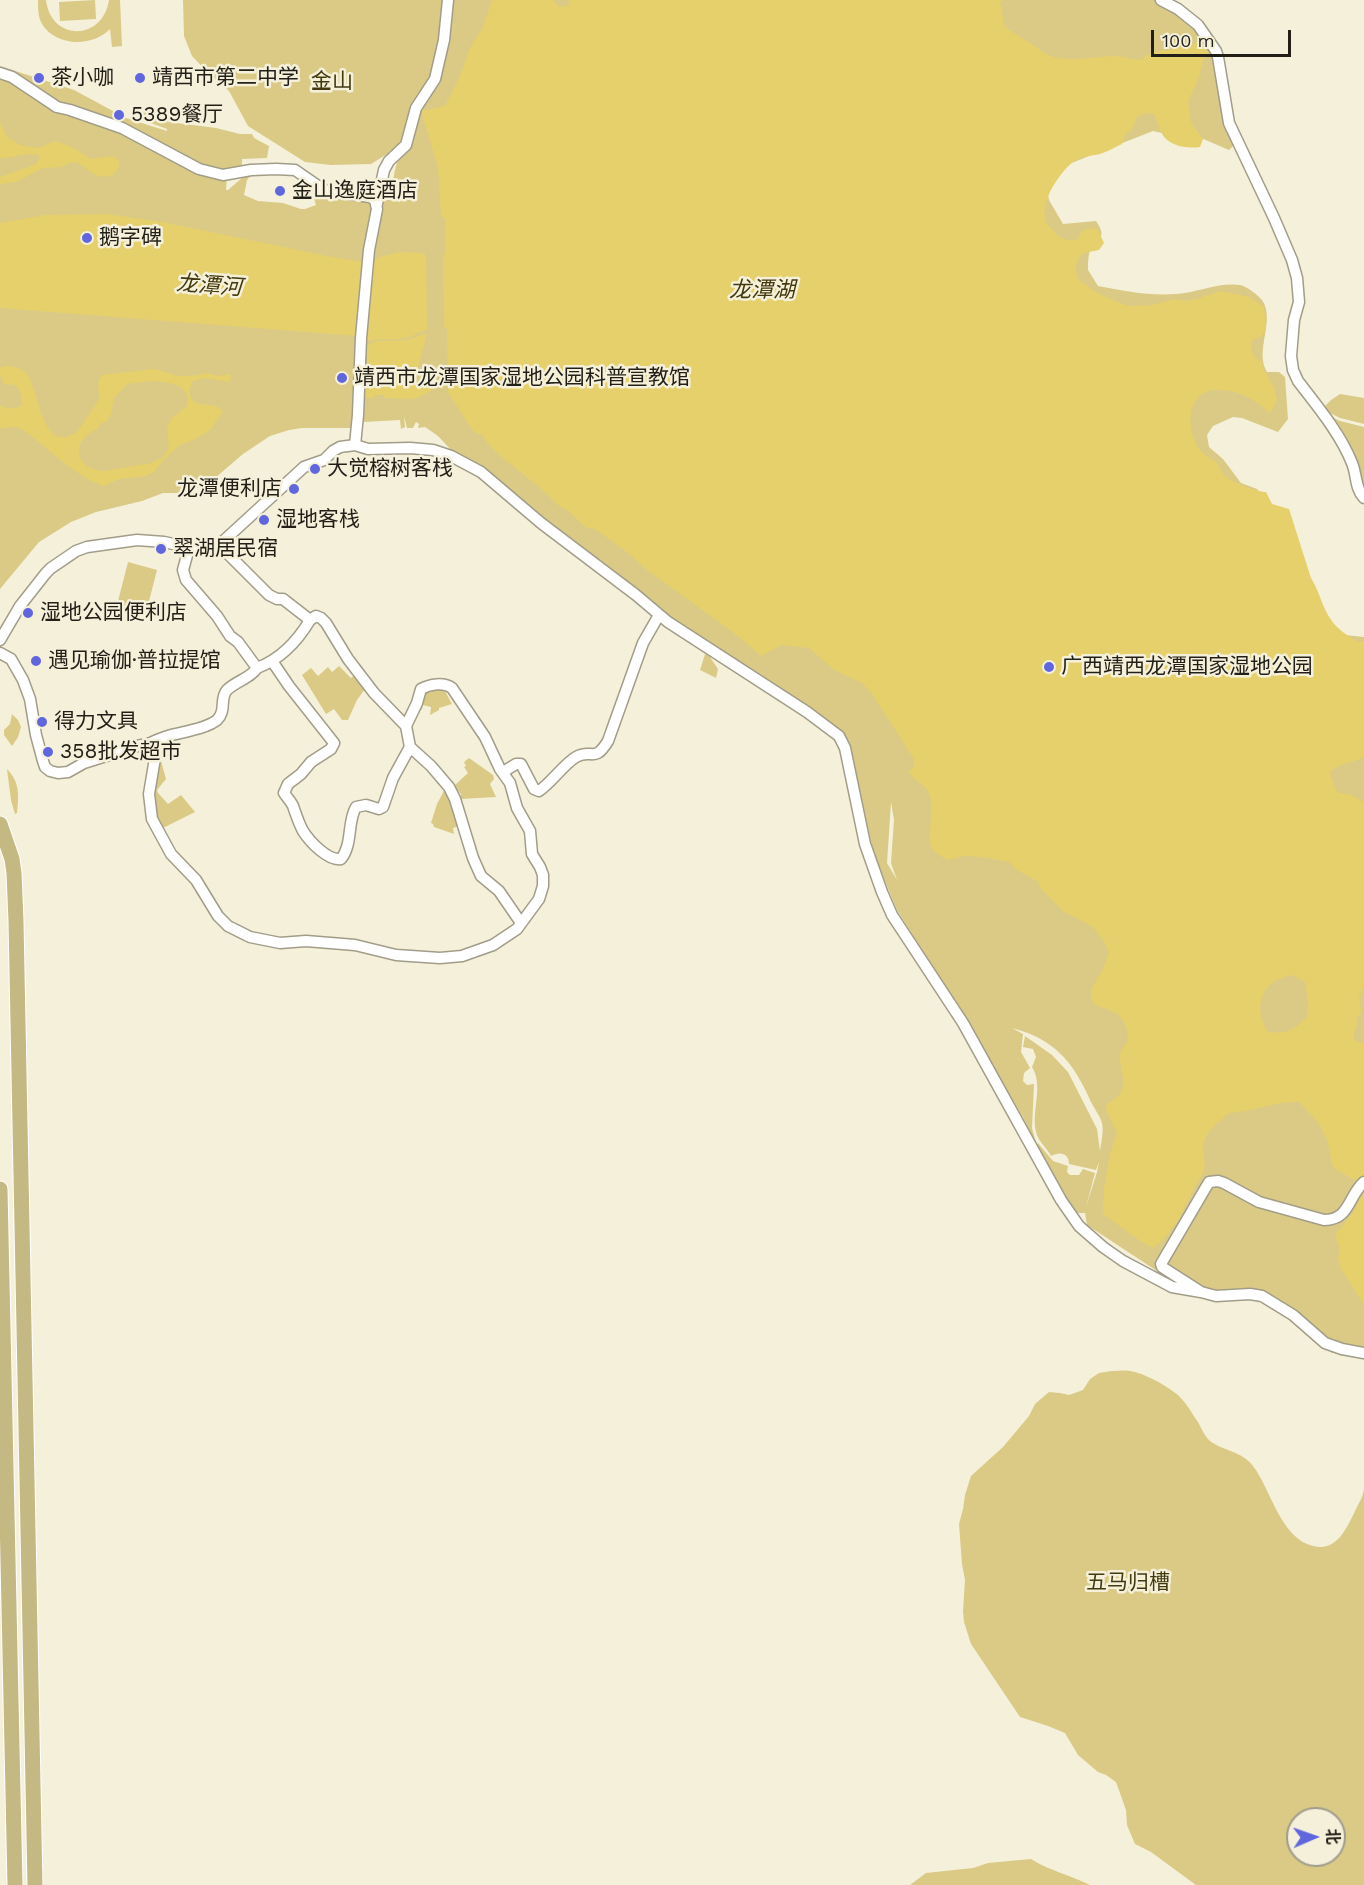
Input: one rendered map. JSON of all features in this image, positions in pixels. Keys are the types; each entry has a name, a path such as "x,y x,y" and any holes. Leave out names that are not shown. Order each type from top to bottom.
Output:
{"main road":[{"path":"0,824 12,859 16,921 35,1885"},
{"path":"0,1189 5,1737 15,1885"}],"street":[{"path":"355,445 369,250 384,170 389,161 406,145 416,108 435,79 444,40 448,0"},
{"path":"1161,0 1198,25 1218,57 1228,123 1274,218 1296,272 1299,302 1290,349 1293,370 1298,381 1346,449 1354,469 1359,492 1364,498"},
{"path":"0,73 12,77 57,107 126,130 199,169 223,175 251,170 295,170 324,190 364,195 375,200 377,204"},
{"path":"0,640 20,606 46,573 76,551 96,545 137,540 164,542 200,550 219,545 304,467 324,460 340,447 355,445 368,449 433,450 476,469 659,615 839,736 845,748 866,844 892,915 963,1023 1061,1200 1079,1226 1123,1261 1172,1287 1216,1296 1250,1294 1262,1296 1293,1315 1325,1343 1364,1353"},
{"path":"219,545 269,595 283,599 310,620"},
{"path":"189,548 183,570 186,580 218,616 230,636 238,642 257,668"},
{"path":"503,772 520,764 534,789 539,791 575,758 600,752 608,741 644,644 659,615"},
{"path":"0,653 11,659 23,680 30,699 36,735 45,767 58,773 68,772 96,758 146,745 170,735 202,727 216,720 223,711 223,697 227,691 257,668 272,661 292,646 310,620 318,616 326,623 348,659 374,693 406,726 410,747 449,787 481,876 499,891 521,923"},
{"path":"272,661 306,708 334,741 334,746 312,762 285,787 284,793 306,836 331,857 339,860 345,854 352,816 356,807 366,805 379,809 383,807 393,778 410,747"},
{"path":"146,745 153,749 154,753 149,802 156,827 171,854 196,880 218,916 228,926 240,933 280,943 306,941 346,944 364,946 391,955 448,958 470,954 507,937 521,923 539,899 543,886 543,875 531,851 529,828 517,808 512,787 485,737 450,686 438,685 421,689 406,726"},
{"path":"1200,1292 1162,1268 1161,1264 1209,1182 1213,1180 1224,1183 1259,1202 1324,1220 1333,1219 1346,1211 1361,1184"}],"green space":[{"path":"38,0 46,0 50,14 57,23 67,29 77,31 88,29 97,23 105,13 109,0 120,0 122,46 112,47 110,29 103,35 85,41 75,42 56,37 42,24"},
{"path":"95,0 96,19 60,21 59,2"},
{"name":"龙潭湖","path":"183,0 1161,0 1192,23 1218,57 1234,145 1229,150 1201,138 1180,137 1153,131 1069,164 1046,181 1049,200 1063,224 1096,221 1100,227 1100,238 1092,247 1088,258 1088,270 1098,286 1137,293 1166,294 1232,284 1245,287 1262,300 1267,317 1263,345 1264,364 1267,372 1279,372 1285,377 1288,419 1278,432 1242,418 1233,417 1213,426 1207,435 1209,447 1223,459 1241,483 1257,489 1271,507 1312,620 1339,629 1345,635 1364,637 1364,1355 1332,1353 1278,1305 1201,1287 1163,1275 1087,1225 1085,1213 1073,1210 1036,1146 1038,1143 1053,1161 1068,1166 1067,1172 1070,1175 1079,1175 1083,1169 1095,1173 1086,1207 1099,1162 1096,1170 1069,1164 1066,1155 1051,1156 1038,1138 1035,1124 1037,1082 1032,1067 1036,1057 1033,1049 1023,1047 1025,1036 1052,1055 1068,1072 1097,1129 1100,1151 1103,1130 1100,1118 1078,1076 1061,1054 1040,1039 1012,1028 1023,1034 1021,1052 1030,1068 1024,1073 1023,1081 1027,1085 1034,1084 1032,1128 1034,1142 1024,1119 958,1007 897,910 874,855 850,748 651,612 425,427 418,428 419,424 416,422 413,428 407,428 404,416 405,427 401,429 400,420 363,422 363,419 359,419 351,428 302,428 270,436 243,454 215,478 197,488 181,493 163,493 142,501 96,512 71,522 39,542 0,589 0,66 74,90 126,118 167,131 167,129 140,119 144,107 169,122 252,134 254,138 269,146 267,158 242,159 242,168 227,175 226,190 242,178 251,175 247,180 244,195 258,201 283,203 305,209 316,205 313,195 316,190 333,198 390,195 403,141 397,148 371,164 331,165 305,162 248,126 229,91 192,56 184,36","holes":["891,802 894,820 891,863 897,880 887,863"]},
{"path":"1340,394 1364,398 1364,424 1340,418 1322,409"},
{"path":"1326,414 1340,421 1364,427 1364,494"},
{"path":"128,562 157,570 146,613 117,605"},
{"path":"706,651 718,669 716,678 700,670"},
{"path":"339,666 351,678 357,673 365,689 348,720 342,720 334,709 326,714 302,675 311,668 318,676 328,667 332,672"},
{"path":"439,688 445,691 452,704 439,708 430,715 431,707 423,705 422,710 415,708 423,691"},
{"path":"12,714 21,727 12,746 4,735 4,730 10,724"},
{"path":"469,758 493,775 494,779 490,784 496,797 461,799 461,794 454,786 468,773 464,762"},
{"path":"158,761 161,761 166,779 157,790 158,793 168,804 181,795 195,812 161,829 153,799"},
{"path":"7,769 18,789 18,807 15,814 11,800"},
{"path":"445,789 460,826 453,828 454,834 434,827 431,823"},
{"name":"五马归槽","path":"1130,1371 1156,1380 1174,1392 1188,1407 1210,1441 1249,1461 1259,1475 1282,1520 1297,1538 1307,1544 1317,1547 1325,1546 1339,1538 1360,1501 1364,1488 1364,1885 1196,1885 1151,1852 1135,1844 1127,1825 1126,1810 1116,1782 1098,1772 1078,1755 1065,1733 1020,1717 971,1644 964,1622 965,1580 959,1524 971,1476 1003,1447 1029,1416 1035,1404 1049,1392 1069,1395 1083,1390 1090,1379 1099,1373"},
{"path":"1031,1859 1090,1885 910,1885 926,1873"}],"water":[{"name":"龙潭湖","path":"492,0 553,0 559,7 569,5 569,0 1003,0 1000,3 1005,27 1056,58 1116,56 1141,60 1152,53 1185,47 1213,35 1216,40 1215,46 1204,58 1188,103 1191,123 1203,139 1200,147 1184,147 1168,141 1161,132 1154,114 1146,113 1137,117 1122,144 1103,153 1079,158 1067,167 1051,190 1047,199 1045,216 1047,224 1064,239 1078,239 1081,232 1090,228 1098,230 1104,243 1099,250 1083,253 1075,269 1078,279 1095,292 1118,302 1128,306 1152,305 1175,299 1185,301 1197,299 1220,291 1249,297 1264,307 1266,330 1260,338 1253,339 1251,349 1256,358 1262,362 1274,388 1277,400 1272,410 1268,413 1256,402 1238,393 1209,391 1197,399 1190,420 1193,436 1199,449 1217,463 1227,478 1266,492 1272,504 1289,509 1311,578 1328,616 1347,635 1364,642 1364,757 1337,767 1330,773 1339,793 1349,794 1364,802 1364,987 1359,997 1361,1012 1353,1033 1355,1041 1364,1043 1364,1189 1362,1184 1334,1167 1326,1138 1320,1126 1299,1102 1290,1102 1229,1113 1212,1128 1203,1145 1205,1166 1201,1178 1195,1185 1173,1228 1153,1248 1103,1214 1104,1188 1110,1154 1117,1133 1106,1105 1118,1096 1123,1087 1120,1055 1128,1041 1126,1026 1120,1016 1095,1005 1091,998 1091,989 1102,971 1109,952 1093,927 1063,911 1041,889 1037,881 1015,869 1009,862 966,856 947,860 933,850 930,843 931,805 928,791 910,774 909,771 914,767 914,759 872,694 862,683 834,670 809,648 781,645 761,656 738,636 647,570 632,556 595,529 585,527 569,511 558,505 503,458 481,434 475,433 471,428 448,392 447,329 444,328 445,219 441,216 438,167 421,111 445,106 470,48 483,27","holes":["1293,975 1305,982 1308,1001 1307,1017 1298,1026 1289,1030 1268,1032 1260,1010 1266,989 1279,979"]},
{"path":"0,122 7,137 20,145 38,148 55,141 72,147 91,159 113,156 119,161 119,166 113,175 104,177 75,162 63,167 43,168 16,182 0,184 0,177 36,164 40,158 39,155 29,154 0,158"},
{"name":"龙潭河","path":"106,214 162,222 364,262 357,336 0,308 0,223 46,215"},
{"path":"399,252 426,255 427,330 404,338 366,342 372,265 377,258"},
{"path":"427,334 414,381 428,383 431,391 415,399 385,398 384,395 365,398 364,365 367,363 367,345 376,341 408,340"},
{"path":"13,367 22,369 26,373 49,430 56,436 64,437 77,432 97,403 99,381 102,375 154,369 179,376 207,373 218,376 229,374 231,377 229,382 205,378 193,381 190,395 194,402 217,406 223,411 209,431 180,445 164,459 154,472 146,476 119,479 104,486 73,470 25,431 16,427 0,428 0,406 14,408 22,405 18,389 14,385 5,384 0,376 0,368","holes":["151,381 177,385 182,388 188,398 187,406 169,423 167,428 169,448 163,457 151,463 104,471 86,465 81,460 79,446 89,434 98,429 100,424 107,421 114,398 128,384"]},
{"path":"1364,1191 1364,1305 1341,1269 1338,1258 1340,1249 1335,1235 1352,1214"}],"place":[{"name":"茶小咖","path":"39,78"},
{"name":"靖西市第二中学","path":"140,78"},
{"name":"5389餐厅","path":"119,115"},
{"name":"金山逸庭酒店","path":"280,191"},
{"name":"鹅字碑","path":"87,238"},
{"name":"靖西市龙潭国家湿地公园科普宣教馆","path":"342,378"},
{"name":"大觉榕树客栈","path":"315,469"},
{"name":"龙潭便利店","path":"294,489"},
{"name":"湿地客栈","path":"264,520"},
{"name":"翠湖居民宿","path":"161,549"},
{"name":"湿地公园便利店","path":"28,613"},
{"name":"遇见瑜伽·普拉提馆","path":"36,661"},
{"name":"广西靖西龙潭国家湿地公园","path":"1049,667"},
{"name":"得力文具","path":"42,722"},
{"name":"358批发超市","path":"48,752"}],"park label":[{"name":"金山","path":"332,82"}]}
